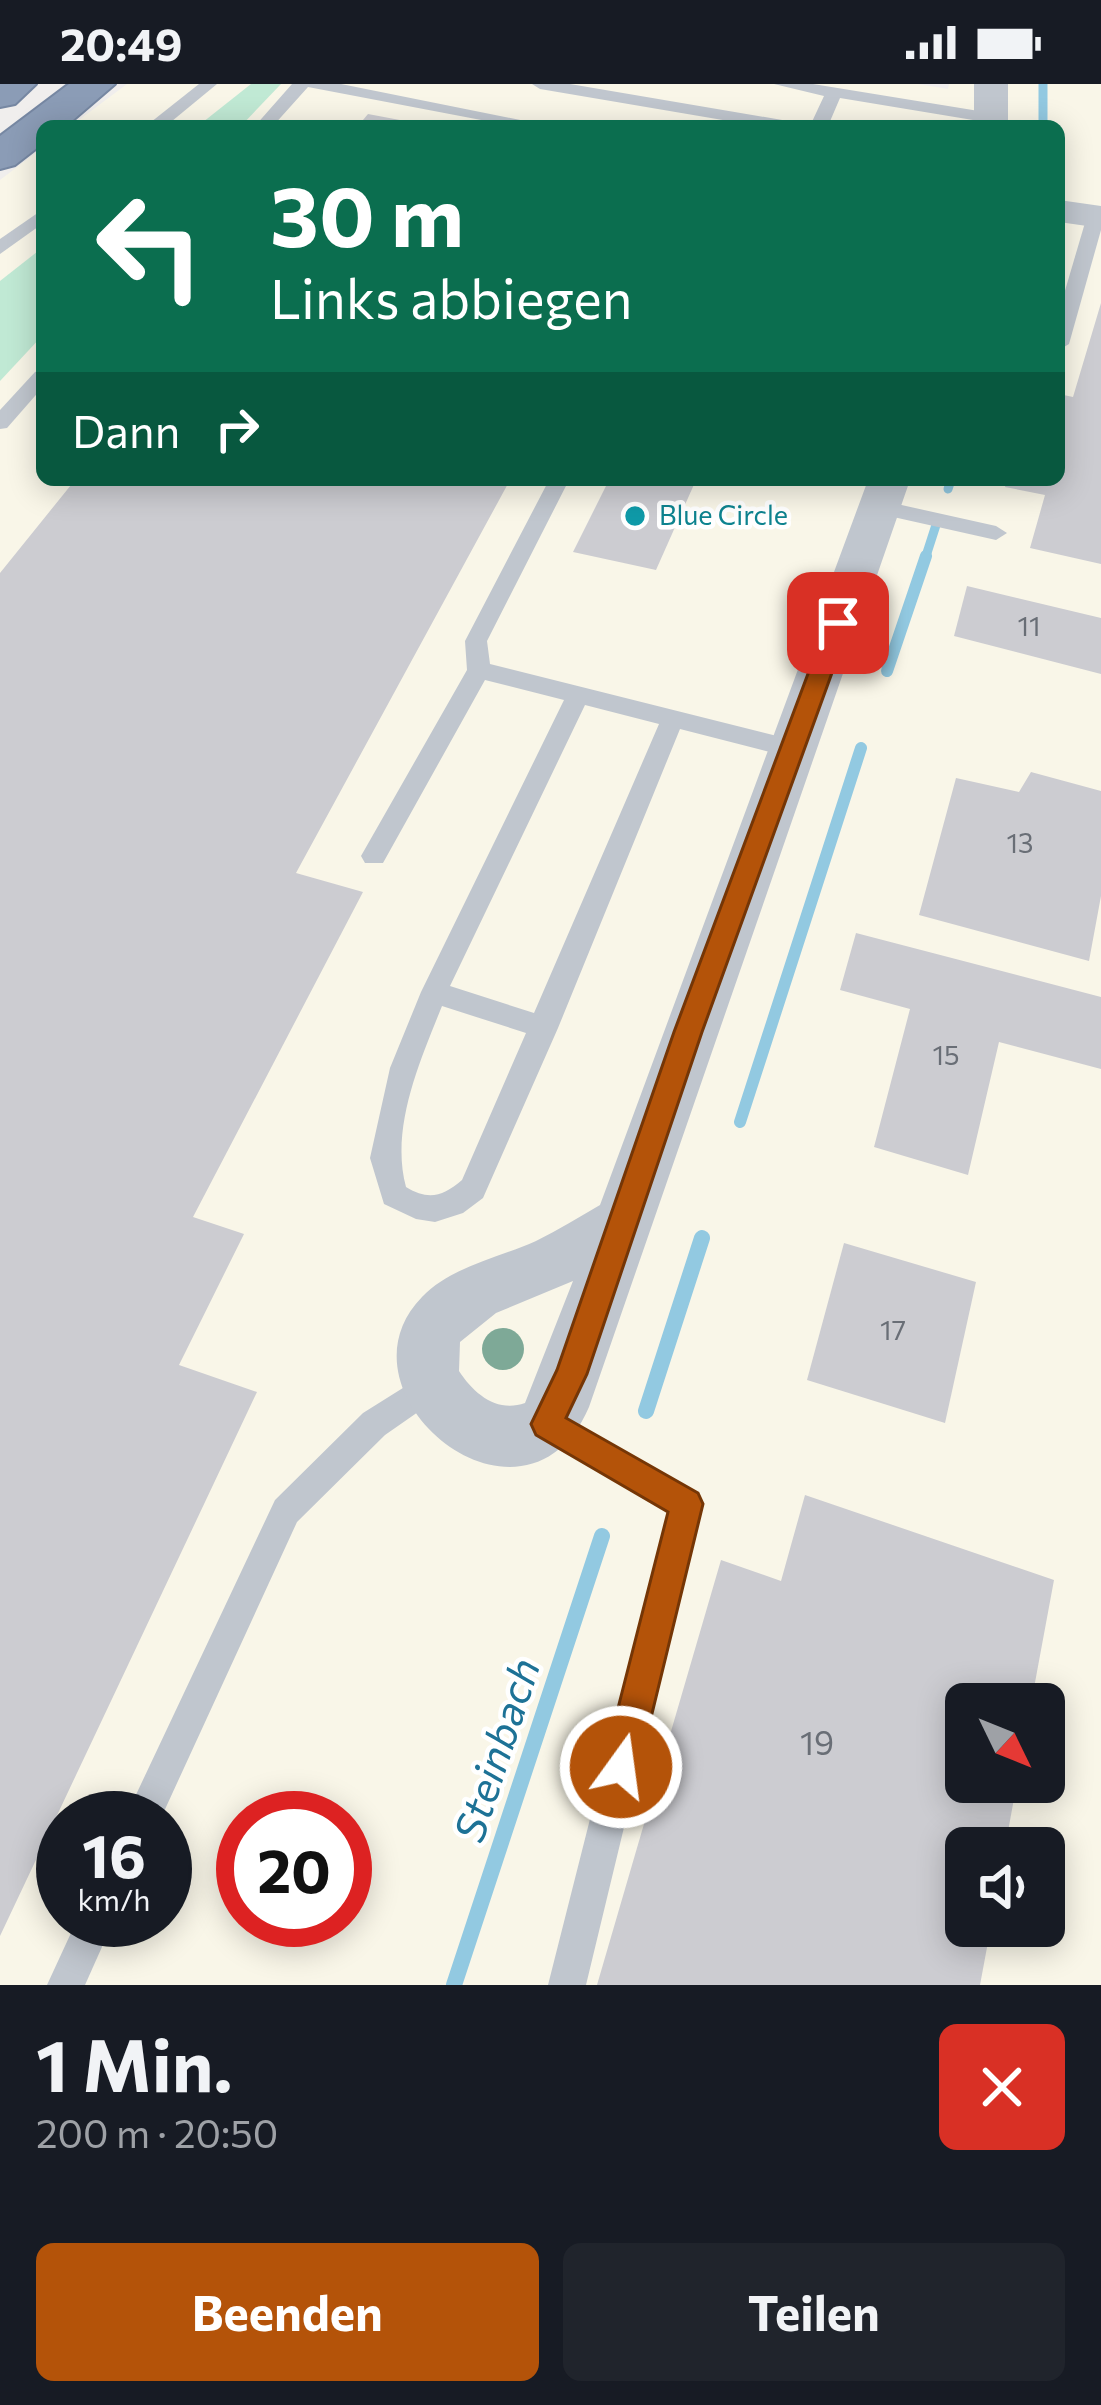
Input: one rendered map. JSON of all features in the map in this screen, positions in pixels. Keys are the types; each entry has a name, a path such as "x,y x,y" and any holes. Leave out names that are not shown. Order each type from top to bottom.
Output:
{"highway":[{"path":"0,95 16,84"},
{"path":"0,119 41,84"},
{"path":"48,120 95,84"},
{"path":"0,156 36,129"}],"street":[{"path":"1065,215 1096,235"},
{"path":"620,1224 453,1309 437,1324 426,1348 430,1386 450,1411 483,1431 521,1437 547,1424 571,1374 620,1224 884,494"}],"lane":[{"path":"163,120 209,84"},
{"path":"269,120 302,84"},
{"path":"314,84 509,120"},
{"path":"540,84 753,120"},
{"path":"782,84 899,104 991,109"},
{"path":"822,120 834,93"},
{"path":"892,120 899,104"},
{"path":"0,248 36,220"},
{"path":"1065,326 1096,235"},
{"path":"0,423 36,383"},
{"path":"374,856 479,670 476,641 556,486"},
{"path":"884,494 996,533"},
{"path":"479,670 793,749"},
{"path":"578,696 434,992 404,1068 384,1158 394,1195 418,1210 449,1210 473,1189 672,720"},
{"path":"434,992 545,1028"},
{"path":"156,1791 286,1511 359,1437 430,1386"},
{"path":"547,1424 686,1504 566,1985"},
{"path":"66,1985 84,1947"}],"shaded area":[{"path":"127,84 918,84 948,89 949,84 1101,84 1101,1985 0,1985 0,180 36,153 36,486 1065,486 1065,120 79,120"}],"green space":[{"path":"251,84 281,84 247,120 206,120"},
{"path":"36,253 36,342 0,381 0,281"}],"building":[{"path":"368,114 400,120 363,120"},
{"path":"1101,303 1101,564 1030,548 1045,495 1005,487 1065,486 1065,395 1073,397"},
{"path":"70,486 507,486 296,873 363,892 193,1217 244,1234 179,1365 257,1392 69,1791 36,1791 36,1860 0,1936 0,573"},
{"name":"Blue Circle","path":"606,486 693,486 656,570 573,552"},
{"path":"967,586 1101,618 1101,674 954,636"},
{"path":"1031,772 1101,791 1101,896 1089,961 919,915 956,778 1019,792"},
{"path":"856,933 1101,997 1101,1069 999,1042 968,1175 874,1147 910,1009 840,990"},
{"path":"844,1243 976,1282 945,1423 807,1380"},
{"path":"805,1495 1054,1580 1035,1683 945,1683 945,1803 1013,1803 1009,1827 945,1827 945,1947 987,1947 980,1985 597,1985 721,1560 781,1581"}],"waterway":[{"name":"Steinbach","path":"1043,84 1043,120"},
{"name":"Steinbach","path":"925,558 936,525"},
{"name":"Steinbach","path":"887,671 925,558"},
{"name":"Steinbach","path":"740,1122 861,748"},
{"name":"Steinbach","path":"646,1411 702,1238"},
{"name":"Steinbach","path":"454,1985 602,1536"}],"place":[{"name":"Blue Circle","path":"635,516"}],"route":[{"path":"621,1767 686,1504 547,1424 571,1374 688,1032 838,623"}]}
